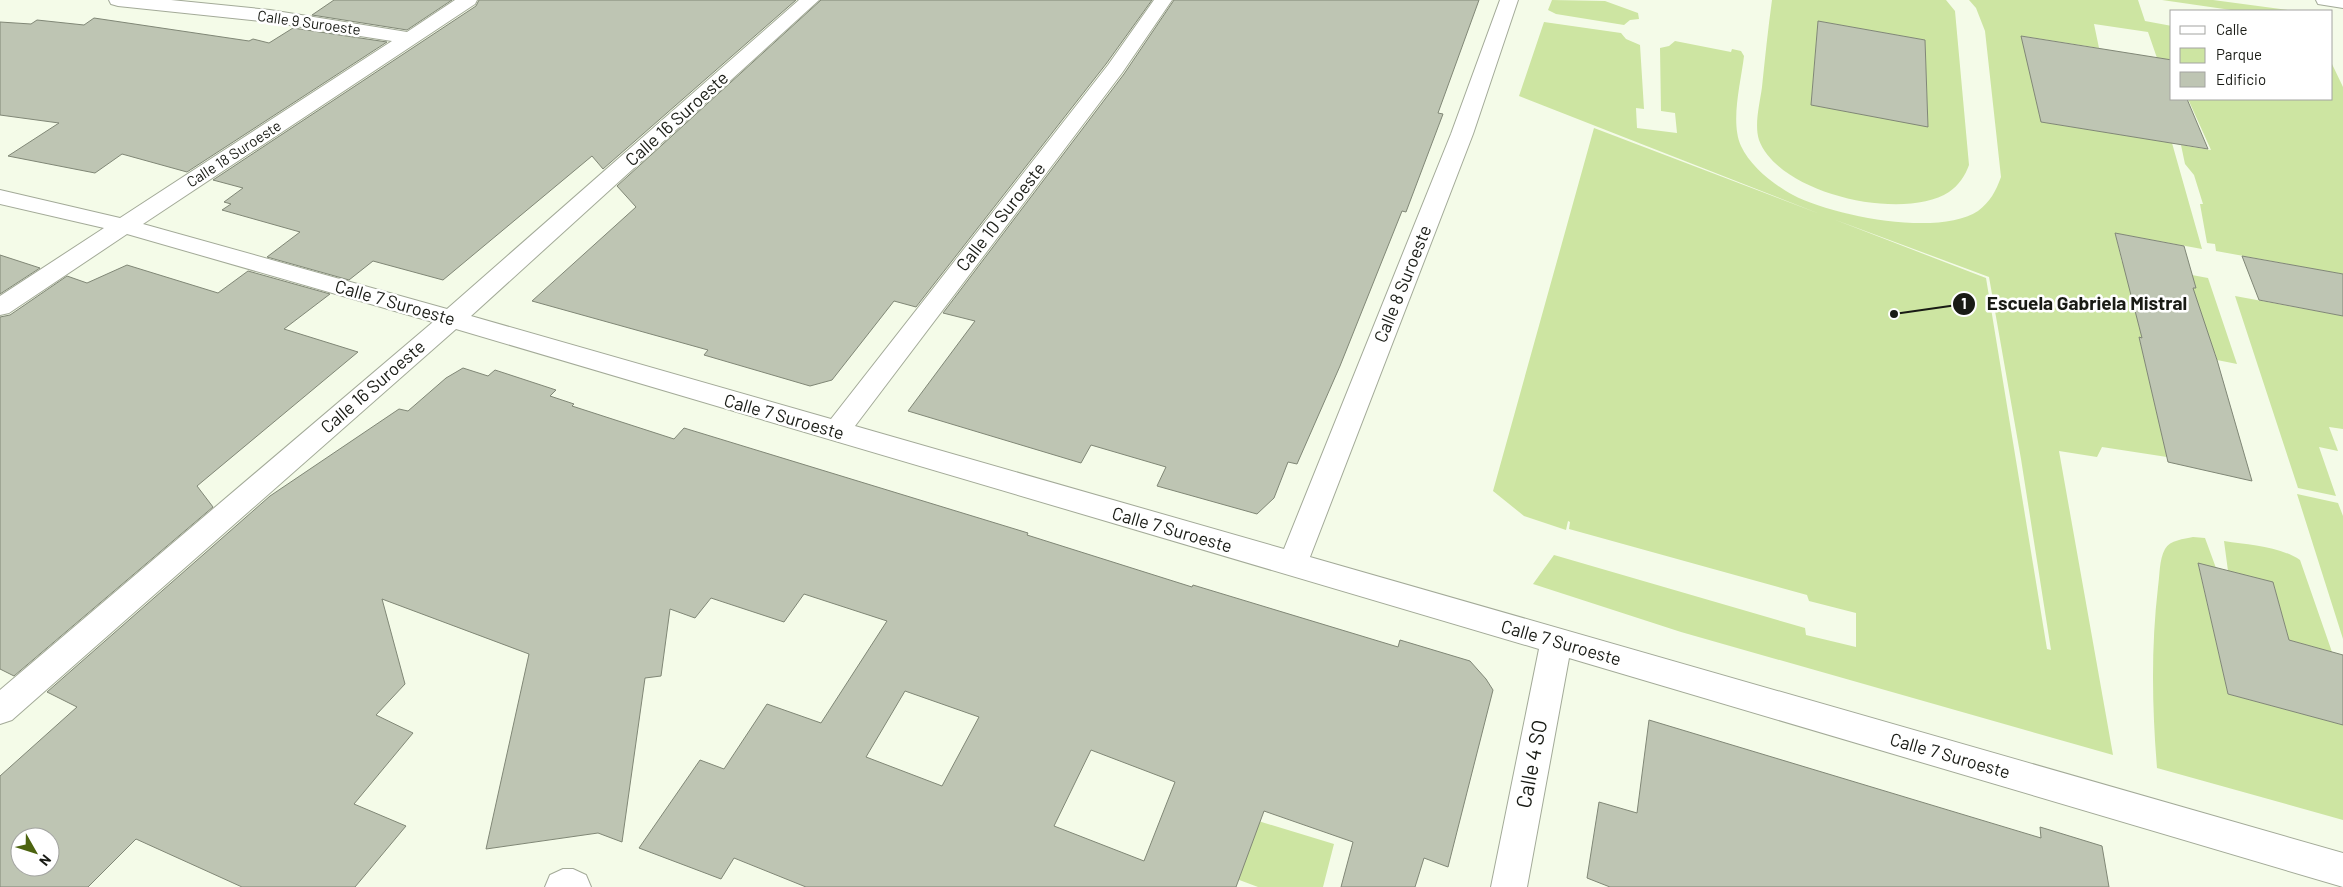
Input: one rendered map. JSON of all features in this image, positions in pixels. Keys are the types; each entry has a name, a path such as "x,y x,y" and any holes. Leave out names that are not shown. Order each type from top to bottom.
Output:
{"street":[{"name":"Calle 9 Suroeste","path":"118,0 270,16 410,38"},
{"name":"Calle 18 Suroeste","path":"0,307 468,0"},
{"name":"Calle 16 Suroeste","path":"0,710 452,319 810,0"},
{"name":"Calle 10 Suroeste","path":"836,432 1115,69 1164,0"},
{"name":"Calle 8 Suroeste","path":"1292,565 1462,134 1509,0"},
{"path":"2325,0 2343,2"},
{"name":"Calle 7 Suroeste","path":"0,197 124,226 452,319 2343,870"},
{"name":"Calle 4 SO","path":"1509,887 1556,642"}],"green space":[{"path":"1552,0 1605,1 1638,13 1639,19 1630,20 1624,25 1556,14 1548,10"},
{"path":"1772,0 1946,0 1955,11 1969,165 1959,183 1949,192 1928,201 1903,204 1874,203 1844,198 1816,188 1791,175 1771,159 1759,140 1757,127","holes":["1818,21 1925,40 1928,126 1811,105"]},
{"path":"1969,0 2138,0 2145,21 2170,26 2170,60 2157,58 2148,32 2094,24 2099,48 2022,36 2041,122 2172,143 2202,249 2115,233 2122,262 2208,278 2237,364 2217,360 2215,353 2139,337 2167,457 2102,447 2097,457 2059,451 2113,755 1681,632 1533,584 1554,555 1805,628 1806,635 1856,647 1856,613 1809,601 1807,595 1569,529 1570,522 1568,521 1566,530 1524,516 1493,491 1594,128 1820,214 1519,96 1544,22 1621,33 1626,39 1640,45 1644,109 1636,108 1637,128 1677,133 1675,113 1661,111 1660,48 1669,46 1675,41 1731,52 1732,49 1741,51 1744,56 1736,125 1741,146 1756,168 1778,186 1811,203 1859,216 1913,223 1960,219 1978,211 1992,196 2001,177 1985,31 1976,8","holes":["1833,219 1989,277 2021,459 2051,650 2047,649 1986,278"]},
{"path":"2162,0 2213,0 2288,10 2231,10"},
{"path":"2333,66 2343,87 2343,274 2216,251 2215,244 2207,243 2200,204 2203,204 2194,175 2185,164 2181,145 2211,150 2188,100 2333,100"},
{"path":"2235,296 2343,316 2343,429 2329,427 2338,451 2319,447 2336,496 2298,488"},
{"path":"2297,494 2338,503 2343,516 2343,639"},
{"path":"2193,537 2205,538 2216,568 2198,564 2228,694 2343,725 2343,820 2157,768 2153,700 2153,655 2161,562 2167,546 2178,540"},
{"path":"2224,541 2273,549 2292,555 2300,560 2332,652 2289,640 2273,582 2228,571"},
{"path":"1255,820 1334,844 1323,887 1258,887 1234,878"}],"building":[{"path":"334,0 452,0 407,30 312,15"},
{"path":"479,0 796,0 603,169 592,156 443,280 373,261 349,280 267,257 300,232 222,210 231,204 224,202 243,188 213,180 476,6"},
{"path":"821,0 1152,0 1106,64 916,307 894,301 832,380 810,386 704,355 708,350 532,301 636,207 617,186"},
{"path":"1174,0 1479,0 1438,113 1443,114 1406,212 1402,211 1340,366 1297,464 1288,462 1274,498 1257,514 1157,486 1166,467 1091,445 1081,463 908,411 975,321 943,313 1124,74"},
{"path":"94,18 249,41 253,39 269,43 293,28 387,42 187,172 122,154 95,173 8,156 59,123 0,115 0,22 31,24 37,20 84,25"},
{"path":"1818,21 1925,40 1928,127 1811,105"},
{"path":"2021,36 2170,60 2170,100 2187,100 2208,149 2041,122"},
{"path":"2115,233 2184,246 2196,288 2193,288 2217,360 2252,481 2168,462 2139,337 2142,338"},
{"path":"0,255 40,268 0,294"},
{"path":"2242,256 2343,274 2343,316 2259,300"},
{"path":"127,265 218,293 248,271 330,294 284,329 358,352 197,486 213,507 14,676 0,669 0,317 10,315 67,276 87,283"},
{"path":"463,368 488,376 495,370 556,390 550,396 574,404 572,406 674,439 684,428 1028,533 1027,535 1192,587 1193,585 1398,647 1400,640 1470,661 1493,690 1448,867 1424,858 1415,887 1341,887 1353,842 1264,811 1236,887 806,887 734,858 721,879 639,848 700,760 724,769 767,704 821,723 887,621 804,594 784,622 711,598 695,618 670,609 661,676 645,678 622,842 598,833 486,849 529,654 382,599 405,684 376,715 413,733 354,804 406,826 355,887 242,887 136,839 88,887 0,887 0,776 77,707 47,692 270,496 399,409 408,411 446,378","holes":["905,691 979,717 942,786 866,757","1091,750 1175,782 1144,861 1054,826"]},
{"path":"2198,563 2273,582 2289,640 2343,655 2343,725 2228,694"},
{"path":"1649,720 2041,838 2040,827 2102,846 2109,887 1610,887 1587,878 1599,802 1637,813"}],"place":[{"name":"Escuela Gabriela Mistral","path":"1894,314"}]}
